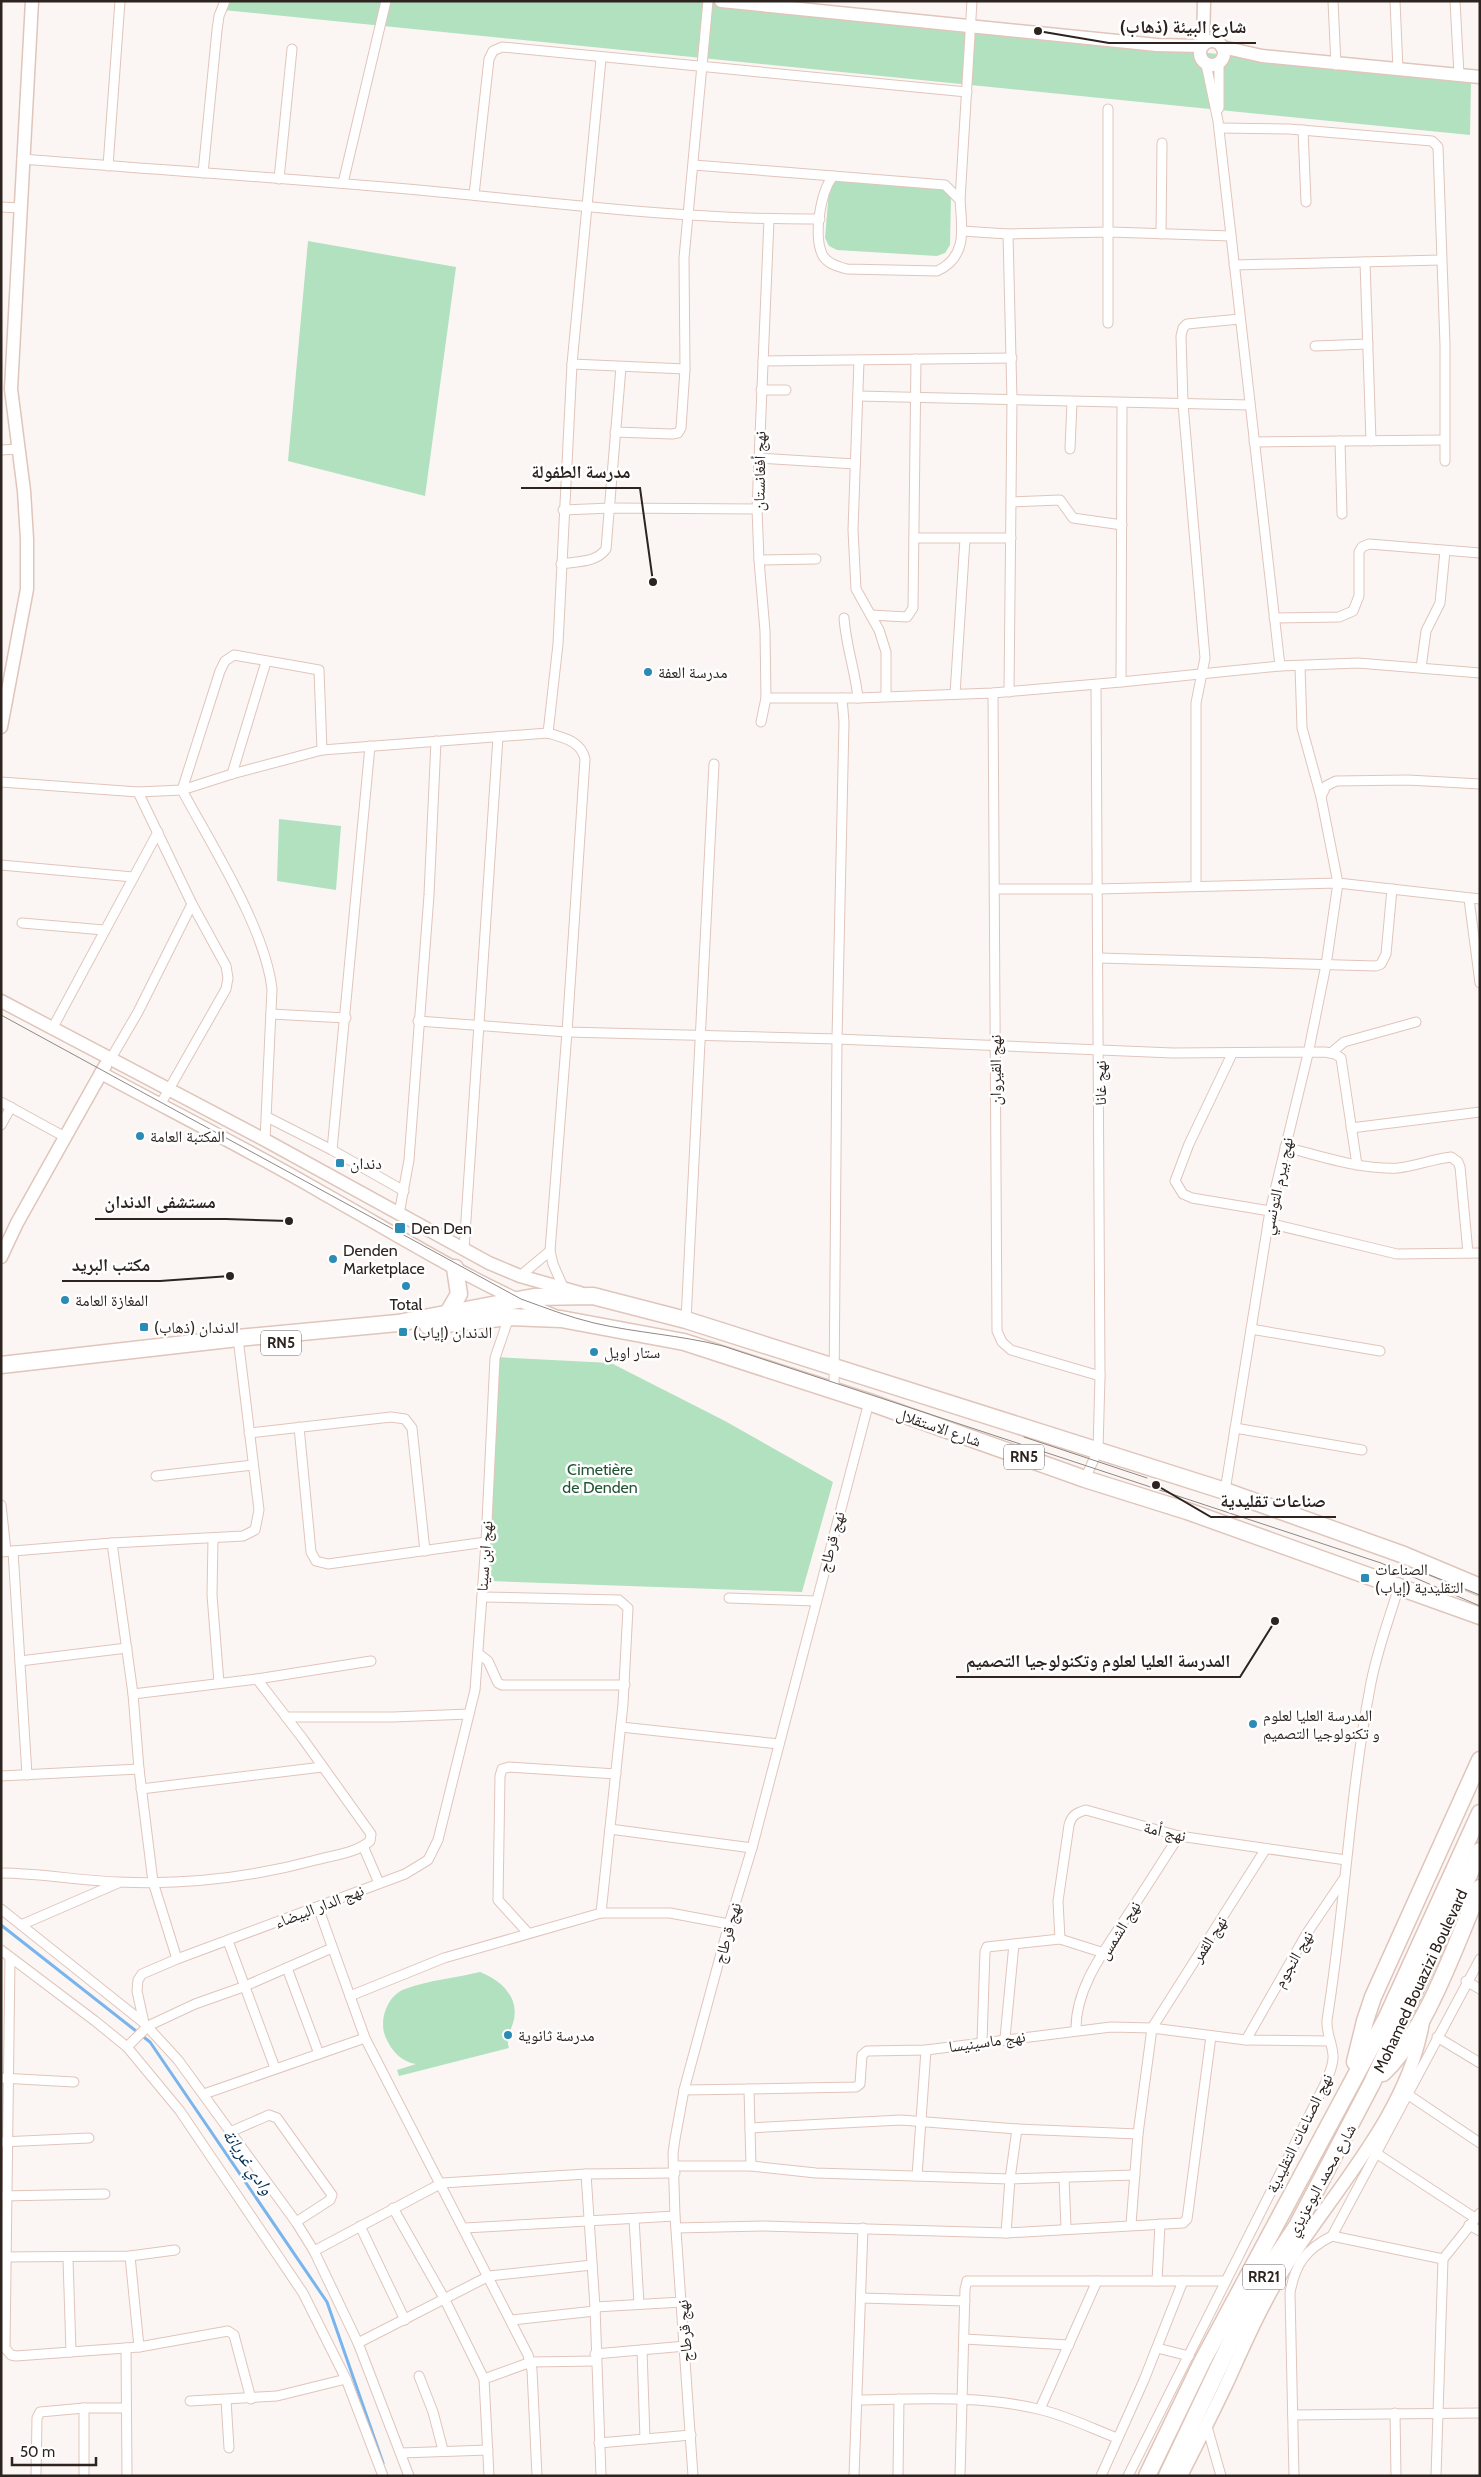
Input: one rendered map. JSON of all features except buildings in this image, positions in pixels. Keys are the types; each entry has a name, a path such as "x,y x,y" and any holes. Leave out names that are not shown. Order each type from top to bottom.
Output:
{"highway":[{"path":"448,1312 459,1294 455,1268"},
{"name":"شارع الاستقلال","path":"593,1296 686,1320 1098,1450 1404,1555 1480,1587"},
{"name":"RN5","path":"1,1373 398,1323 534,1297 593,1296"},
{"name":"RN5","path":"1,1365 509,1317 562,1319"},
{"name":"شارع الاستقلال","path":"562,1319 684,1342 869,1402 1085,1479 1187,1511 1480,1616"},
{"name":"شارع محمد البوعزيزي","path":"1348,2091 1365,2021 1373,1997 1480,1760"},
{"name":"Mohamed Bouazizi Boulevard","path":"1387,2017 1480,1813"},
{"name":"Mohamed Bouazizi Boulevard","path":"1372,2083 1480,1851"},
{"name":"شارع محمد البوعزيزي","path":"1167,2476 1244,2314 1269,2268 1297,2226 1372,2083 1407,2046 1425,2013 1480,1888"},
{"name":"شارع محمد البوعزيزي","path":"1147,2476 1202,2362 1387,2017"}],"main road":[{"path":"1,727 27,589 27,538 11,389 32,1"},
{"path":"720,1 1157,45 1209,56 1262,56 1336,65 1480,77"},
{"path":"1204,4 1224,51 1209,56"},
{"path":"1204,4 1209,56"},
{"path":"1209,56 1210,42 1262,56"},
{"path":"1,1001 265,1140 464,1250 520,1276 593,1296"},
{"path":"1,1257 17,1223 110,1060"},
{"path":"101,1073 248,1150 514,1300 562,1319"},
{"path":"1181,2476 1259,2315 1287,2264 1354,2169 1406,2080 1420,2041 1425,2013"}],"street":[{"path":"108,166 120,1"},
{"path":"204,173 216,30 219,16 226,1"},
{"path":"343,183 386,1"},
{"path":"615,432 678,433 682,422 685,369 684,258 708,1"},
{"path":"833,176 825,191 818,233 824,256 834,265 847,269 937,271 948,266 960,246 962,231 960,200 972,1"},
{"path":"1333,1 1336,65"},
{"path":"1395,1 1398,70"},
{"path":"1455,1 1459,75"},
{"path":"474,196 489,59 493,51 502,48 967,92"},
{"path":"279,179 292,49"},
{"path":"1209,56 1280,666"},
{"path":"548,734 558,644 560,564 572,364 601,58"},
{"path":"1108,109 1110,232 1108,323"},
{"path":"1218,124 1432,141 1438,147 1440,154 1445,461"},
{"path":"1303,130 1306,202"},
{"path":"1161,234 1162,143"},
{"path":"22,159 343,183 586,207 769,219 820,219"},
{"path":"694,165 937,183 952,190 960,200"},
{"path":"1,206 20,208"},
{"name":"نهج أفغانستان","path":"761,722 766,698 764,605 759,560 757,509 769,219"},
{"path":"962,231 1008,234 1110,232 1231,236"},
{"path":"1008,234 1012,358 1009,692"},
{"path":"1234,264 1441,260"},
{"path":"1365,262 1371,441"},
{"path":"1196,886 1196,703 1202,674 1204,642 1183,404 1181,336 1184,327 1192,324 1240,319"},
{"path":"1315,346 1368,344"},
{"path":"763,361 1012,358"},
{"path":"871,615 907,617 913,608 916,360"},
{"path":"859,361 853,530 856,589 871,615 886,652 886,696"},
{"path":"572,364 685,369"},
{"path":"560,564 600,557 606,549 611,508 621,367"},
{"path":"761,390 786,390"},
{"path":"858,396 1250,405"},
{"path":"1070,449 1072,402"},
{"path":"1121,682 1122,403"},
{"path":"1254,442 1444,440"},
{"path":"1340,441 1342,514"},
{"path":"1,450 18,449"},
{"path":"759,458 854,464"},
{"path":"1012,502 1060,500 1073,518 1122,525"},
{"path":"563,510 611,508 757,509"},
{"path":"914,538 965,540 1011,538"},
{"path":"955,694 965,540"},
{"path":"1274,618 1339,617 1353,611 1359,596 1357,563 1359,552 1362,547 1369,544 1480,553"},
{"path":"1421,668 1426,631 1440,603 1445,551"},
{"path":"759,560 816,559"},
{"path":"844,618 847,650 853,662 858,698"},
{"path":"265,1140 272,989 266,958 227,873 182,790 225,660 234,655 320,670 322,750"},
{"path":"232,774 266,662"},
{"path":"766,698 858,698 993,693 1280,666 1358,663 1480,673"},
{"name":"نهج بيرم التونسي","path":"1225,1492 1270,1211 1308,1054 1326,965 1338,883 1321,797 1302,728 1300,666"},
{"name":"نهج غانا","path":"1085,1479 1098,1450 1100,1376 1100,1049 1096,684"},
{"name":"نهج القيروان","path":"993,693 996,888 994,1045 997,1331 1002,1342 1011,1350 1100,1376"},
{"path":"834,1391 836,1367 837,1039 844,722 842,698"},
{"path":"1,782 138,792 182,790 232,774 322,750 548,734 578,744 584,751 585,759 550,1251 553,1264 564,1289"},
{"path":"464,1250 498,737"},
{"path":"399,1214 408,1160 429,895 436,741"},
{"path":"332,1150 346,1018 370,746"},
{"path":"686,1320 714,764"},
{"path":"1321,797 1326,786 1336,781 1408,780 1480,784"},
{"path":"138,792 192,904 226,966 228,978 226,989 160,1105"},
{"path":"52,1029 158,832"},
{"path":"1,865 133,877"},
{"path":"996,888 1097,889 1338,883 1480,900"},
{"path":"1099,958 1376,966 1381,964 1386,954 1392,889"},
{"path":"1469,899 1480,983"},
{"path":"110,1060 138,1012 192,904"},
{"path":"22,923 104,930"},
{"path":"271,1014 346,1018"},
{"path":"418,1021 567,1032 837,1039 1232,1054 1330,1053 1341,1058 1357,1165"},
{"path":"1330,1053 1344,1042 1416,1022"},
{"path":"1232,1054 1189,1144 1175,1181 1183,1194 1192,1198 1270,1211"},
{"path":"1,1102 65,1137"},
{"path":"1,1125 12,1107"},
{"path":"1351,1128 1480,1112"},
{"path":"267,1117 332,1150 404,1191"},
{"path":"1285,1147 1357,1165 1400,1168 1442,1158 1451,1157 1456,1159 1460,1168 1468,1253"},
{"path":"1268,1223 1397,1254 1480,1253"},
{"path":"520,1276 550,1251"},
{"name":"نهج ابن سينا","path":"450,1794 478,1675 495,1358 509,1317"},
{"path":"1251,1329 1380,1351"},
{"path":"7,1551 112,1543 213,1539 243,1536 255,1530 258,1510 238,1343"},
{"name":"نهج قرطاج","path":"693,2476 686,2346 675,2216 673,2153 684,2090 729,1924 752,1848 869,1402"},
{"path":"249,1433 391,1417 398,1417 409,1422 412,1428 425,1551"},
{"path":"299,1427 311,1552 316,1562 328,1564 486,1542"},
{"path":"1235,1428 1362,1450"},
{"path":"156,1476 253,1465"},
{"path":"1,1505 20,1661 27,1775"},
{"path":"213,1539 212,1595 219,1683"},
{"path":"112,1543 134,1694 141,1789 153,1882 177,1959"},
{"name":"نهج الصناعات التقليدية","path":"1128,2476 1326,2082 1333,2064 1327,2020 1342,1918 1343,1879 1370,1686 1400,1586"},
{"path":"482,1597 619,1600 625,1603 628,1608 625,1685 601,1913"},
{"path":"729,1598 816,1601"},
{"path":"20,1661 127,1648"},
{"path":"480,1654 488,1661 498,1683 502,1685 625,1685"},
{"path":"134,1694 257,1679 371,1661"},
{"path":"1,1873 118,1882 215,1879 289,1867 363,1846 370,1841 371,1834 257,1679"},
{"path":"286,1717 393,1717 469,1714"},
{"path":"621,1727 779,1744"},
{"path":"141,1789 322,1767"},
{"path":"528,1933 498,1900 500,1776 502,1770 509,1767 616,1774"},
{"path":"1,1776 139,1769"},
{"name":"نهج الدار البيضاء","path":"146,2024 136,1986 142,1974 177,1959 405,1874 428,1860 438,1840 450,1794"},
{"name":"نهج أمة","path":"1060,1939 1058,1901 1069,1826 1072,1817 1077,1812 1086,1810 1179,1836 1346,1860"},
{"path":"610,1829 752,1848"},
{"name":"نهج الشمس","path":"1076,2030 1076,2014 1082,1995 1104,1953 1179,1836"},
{"path":"363,1846 379,1883"},
{"name":"نهج القمر","path":"1152,2028 1266,1850"},
{"name":"نهج النجوم","path":"1246,2040 1307,1933 1343,1879"},
{"path":"21,1925 118,1882"},
{"path":"318,1907 365,2038 405,2120 442,2183 512,2320 531,2362 537,2476"},
{"path":"1,1909 146,2024 178,2060 204,2094 314,2250 358,2343 409,2476"},
{"path":"350,1996 444,1958 601,1913 670,1913 729,1924"},
{"path":"982,2041 985,1952 990,1946 1060,1939 1104,1953"},
{"path":"228,1941 243,1987 275,2068"},
{"path":"1005,2038 1014,1944"},
{"path":"127,2047 146,2024 243,1987 332,1948"},
{"path":"1,1950 127,2047 180,2111 303,2293 346,2379 383,2476"},
{"path":"10,1957 5,1992 5,2348 11,2355 72,2352 139,2347 225,2331 232,2332 251,2399"},
{"path":"1294,2476 1290,2293 1292,2277 1304,2254 1332,2236 1466,1981 1480,1959"},
{"path":"287,1968 319,2054"},
{"path":"1466,1981 1480,1989"},
{"name":"نهج ماسينيسا","path":"749,2089 856,2087 860,2084 862,2055 867,2051 926,2050 1005,2038 1110,2027 1152,2028 1246,2040 1329,2041"},
{"path":"1131,2224 1138,2134 1152,2028"},
{"path":"676,2228 763,2226 1006,2233 1131,2224 1177,2224 1187,2219 1212,2036"},
{"path":"1437,2037 1480,2063"},
{"path":"204,2094 365,2038"},
{"path":"917,2176 926,2050"},
{"path":"6,2078 74,2082"},
{"path":"684,2090 749,2089 751,2166"},
{"path":"1407,2094 1480,2143"},
{"path":"230,2132 269,2115 277,2118 332,2195 330,2200 296,2222"},
{"path":"750,2128 920,2120 1017,2128 1138,2134"},
{"path":"1006,2233 1010,2179 1017,2128"},
{"path":"4,2142 89,2138"},
{"path":"1376,2153 1478,2215 1443,2259 1436,2476"},
{"path":"314,2250 442,2183 751,2166 816,2173 1010,2179 1135,2175"},
{"path":"586,2174 590,2222 601,2476"},
{"path":"1064,2177 1066,2228"},
{"path":"5,2196 105,2194"},
{"path":"393,2208 444,2298 484,2379 490,2476"},
{"path":"464,2228 675,2216"},
{"path":"634,2219 639,2304"},
{"path":"1158,2281 1160,2224"},
{"path":"1469,2225 1480,2231"},
{"path":"360,2226 405,2320"},
{"path":"854,2476 864,2228"},
{"path":"1332,2236 1443,2259"},
{"path":"4,2258 130,2256 174,2250"},
{"path":"130,2256 139,2347"},
{"path":"68,2258 72,2352"},
{"path":"358,2343 489,2276 592,2264"},
{"path":"960,2476 965,2301 966,2284 971,2280 1226,2281"},
{"path":"1040,2409 1097,2281"},
{"path":"1101,2476 1157,2348 1183,2281"},
{"path":"861,2298 965,2301"},
{"path":"512,2320 639,2304 682,2302"},
{"path":"964,2339 1069,2344"},
{"path":"484,2379 531,2362 595,2357 686,2346"},
{"path":"126,2348 127,2476"},
{"path":"1157,2348 1189,2356"},
{"path":"642,2350 645,2439"},
{"path":"419,2376 433,2412 443,2450"},
{"path":"190,2401 251,2399 300,2392 346,2379"},
{"path":"898,2476 899,2399"},
{"path":"857,2400 962,2399 1015,2404 1040,2409 1117,2438"},
{"path":"226,2400 229,2448"},
{"path":"84,2408 84,2476"},
{"path":"36,2476 38,2414 43,2410 125,2408"},
{"path":"1200,2409 1207,2425 1221,2476"},
{"path":"1395,2413 1396,2476"},
{"path":"1293,2415 1480,2413"},
{"path":"599,2443 691,2434"},
{"path":"401,2453 443,2450 488,2450"}],"green space":[{"path":"231,1 719,1 1471,81 1470,135 223,10"},
{"path":"843,179 946,189 951,196 950,245 945,253 937,256 837,250 829,246 825,238 829,190 833,183"},
{"path":"308,241 456,267 425,496 288,461"},
{"path":"279,819 341,826 336,890 277,881"},
{"name":"Cimetière de Denden","path":"496,1357 611,1363 725,1421 833,1482 802,1592 489,1581"},
{"path":"480,1972 503,1986 512,2000 514,2017 508,2037 509,2048 399,2076 397,2070 416,2064 406,2061 394,2052 384,2032 384,2017 393,1997 399,1992 414,1986"}],"waterway":[{"name":"وادي غريانة","path":"1,1925 150,2042 327,2302 383,2463"}],"tram line":[{"path":"1,1015 521,1299 594,1323 723,1346 1381,1563 1480,1606"},
{"path":"1024,1437 1147,1478"},
{"path":"1417,1570 1480,1595"}],"place":[{"name":"شارع البيئة (ذهاب)","path":"1038,31"},
{"name":"مدرسة الطفولة","path":"653,582"},
{"name":"مدرسة العفة","path":"648,672"},
{"name":"المكتبة العامة","path":"140,1136"},
{"name":"دندان","path":"340,1163"},
{"name":"مستشفى الدندان","path":"289,1221"},
{"name":"Den Den","path":"400,1228"},
{"name":"Denden Marketplace","path":"333,1259"},
{"name":"مكتب البريد","path":"230,1276"},
{"name":"Total","path":"406,1286"},
{"name":"المغازة العامة","path":"65,1300"},
{"name":"الدندان (ذهاب)","path":"144,1327"},
{"name":"الدندان (إياب)","path":"403,1332"},
{"name":"ستار اويل","path":"594,1352"},
{"name":"صناعات تقليدية","path":"1156,1485"},
{"name":"الصناعات التقليدية (إياب)","path":"1365,1578"},
{"name":"المدرسة العليا لعلوم وتكنولوجيا التصميم","path":"1275,1621"},
{"name":"المدرسة العليا لعلوم و تكنولوجيا التصميم","path":"1253,1724"},
{"name":"مدرسة ثانوية","path":"508,2035"}]}
